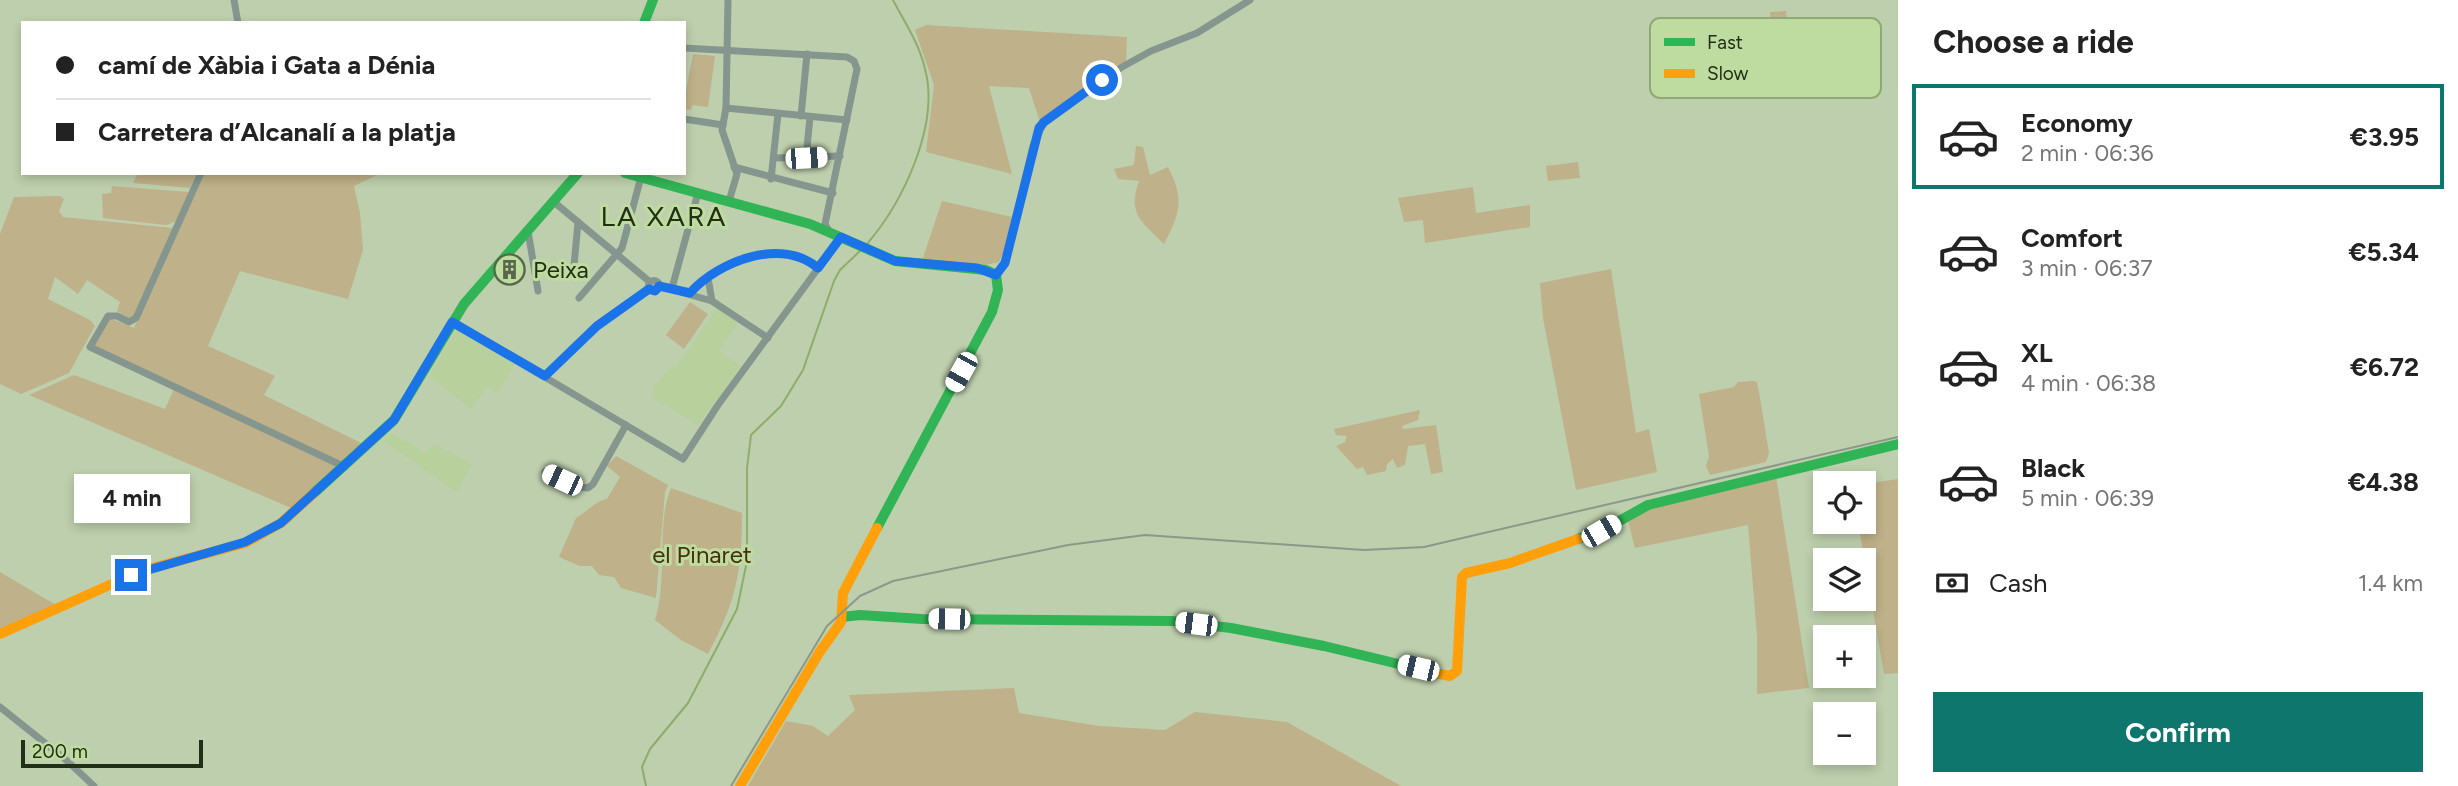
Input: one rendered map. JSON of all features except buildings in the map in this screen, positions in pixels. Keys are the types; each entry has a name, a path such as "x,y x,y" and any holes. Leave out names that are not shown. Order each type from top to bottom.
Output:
{"main road":[{"path":"645,21 653,0"},
{"path":"0,634 141,571 236,545 261,536 281,523 394,420 452,322 477,288 576,175"},
{"path":"633,175 824,226 841,237 903,262 977,268 996,275 999,290 989,316 844,592 842,617 740,786"},
{"path":"842,617 860,615 949,619 1092,618 1172,621 1231,628 1324,646 1450,676 1457,671 1462,577 1466,573 1510,563 1601,531 1638,509 1660,501 1898,444"}],"street":[{"path":"234,0 238,21"},
{"path":"728,0 723,137 737,174 729,201"},
{"path":"996,275 1005,263 1036,134 1044,122 1122,67 1151,51 1197,33 1247,0"},
{"path":"686,48 847,57 855,63 847,120 824,226"},
{"path":"806,158 807,54"},
{"path":"726,108 847,120"},
{"path":"771,179 778,114"},
{"path":"686,119 723,125"},
{"path":"774,158 840,156"},
{"path":"734,167 771,179 832,193"},
{"path":"200,175 136,318 129,322 117,316 108,316 90,347 345,467"},
{"path":"579,298 622,248 641,177"},
{"path":"672,288 698,193"},
{"path":"554,202 655,291 659,286 672,288 712,301 768,338"},
{"path":"574,266 578,222"},
{"path":"528,231 537,291"},
{"path":"452,322 683,459 841,237"},
{"path":"690,293 708,278 746,259 765,254 799,258 818,268"},
{"path":"708,278 712,301"},
{"path":"545,376 597,326 649,286"},
{"path":"545,472 578,488 588,488 593,484 626,425"},
{"path":"0,707 94,786"}],"shaded area":[{"path":"718,307 738,323 719,351 741,366 698,425 651,397 655,392 652,389 672,366 676,367"},
{"path":"457,328 515,363 498,393 487,387 471,409 430,376"},
{"path":"391,433 426,453 434,444 472,464 457,492 383,441"}],"green space":[{"path":"1786,11 1786,18 1771,18 1770,12"},
{"path":"926,25 1127,37 1126,61 1040,122 1029,88 989,86 1012,174 926,152 934,85 915,30"},
{"path":"693,54 715,56 708,107 692,105 691,110 686,109 686,91"},
{"path":"1136,146 1143,147 1150,175 1168,167 1177,189 1177,215 1164,244 1143,223 1136,210 1139,181 1118,179 1114,169 1134,165"},
{"path":"1578,162 1580,178 1548,181 1546,166"},
{"path":"137,175 196,175 190,188 133,183"},
{"path":"204,175 377,175 354,186 360,213 363,250 348,299 240,271 208,346 275,376 264,395 363,444 291,508 29,395 74,375 165,409 176,385 94,346 109,318 134,328"},
{"path":"112,186 189,192 177,221 166,225 103,218 102,194 111,193"},
{"path":"1473,187 1476,213 1530,205 1530,227 1425,243 1423,220 1404,222 1398,198"},
{"path":"60,196 64,199 59,211 63,217 173,228 133,316 129,318 117,311 120,302 87,280 78,294 55,277 48,299 90,320 95,326 69,373 21,394 0,384 0,234 14,197"},
{"path":"942,201 1012,217 1005,249 999,262 985,265 922,261"},
{"path":"1611,269 1636,433 1649,429 1657,472 1576,490 1543,318 1540,283"},
{"path":"690,302 708,314 684,349 666,335"},
{"path":"1738,382 1757,382 1769,453 1766,462 1710,475 1706,466 1709,456 1699,394 1734,387"},
{"path":"1420,410 1418,420 1402,426 1403,429 1436,425 1443,472 1431,474 1425,444 1408,446 1405,465 1397,468 1393,459 1387,464 1386,471 1367,475 1363,467 1357,469 1336,446 1345,442 1347,436 1336,435 1334,429"},
{"path":"616,456 668,485 665,492 656,598 621,588 614,577 599,575 592,566 580,566 559,557 576,518 607,499 620,477 607,466"},
{"path":"1776,476 1809,688 1757,694 1757,636 1748,525 1635,548 1628,521 1641,513 1677,500"},
{"path":"1898,479 1898,673 1884,674 1873,611 1876,611 1876,548 1862,548 1860,534 1876,534 1876,482"},
{"name":"el Pinaret","path":"671,488 742,513 741,553 736,586 708,654 681,640 655,620 661,587 664,518"},
{"path":"0,572 56,605 0,630"},
{"path":"1014,688 1019,713 1099,726 1165,730 1195,712 1287,722 1401,786 748,786 786,721 813,726 828,736 855,710 849,695"}],"waterway":[{"path":"867,244 905,185 923,138 927,114 925,69 919,50 893,0"},
{"path":"646,786 642,767 650,749 688,703 737,609 747,561 747,468 751,435 781,406 803,370 834,281 840,270 861,250"}],"tram line":[{"path":"731,786 827,626 860,596 893,581 1068,545 1145,535 1364,550 1424,547 1898,437"}],"traffic: fast":[{"path":"645,21 653,0"},
{"path":"314,493 394,420 464,304 576,175"},
{"path":"632,175 810,224 895,261 986,270 996,275 998,290 992,312 877,528"},
{"path":"1578,539 1601,531 1648,505 1898,444"},
{"path":"842,617 860,615 922,619 1172,621 1231,628 1324,646 1440,674"}],"traffic: slow":[{"path":"0,634 141,571 245,543 281,523 314,493"},
{"path":"740,786 819,653 841,622 843,593 877,528"},
{"path":"1440,674 1450,676 1457,671 1462,577 1466,573 1510,563 1578,539"}],"place":[{"name":"Peixa","path":"510,269"}],"district":[{"name":"LA XARA","path":"664,216"}],"route":[{"path":"131,575 151,567 245,542 274,529 394,420 452,322 545,376 597,326 649,289 655,291 659,286 690,293 720,271 759,254 776,253 799,258 818,268 841,237 895,261 977,268 996,275 1005,263 1039,128 1102,80"}]}
